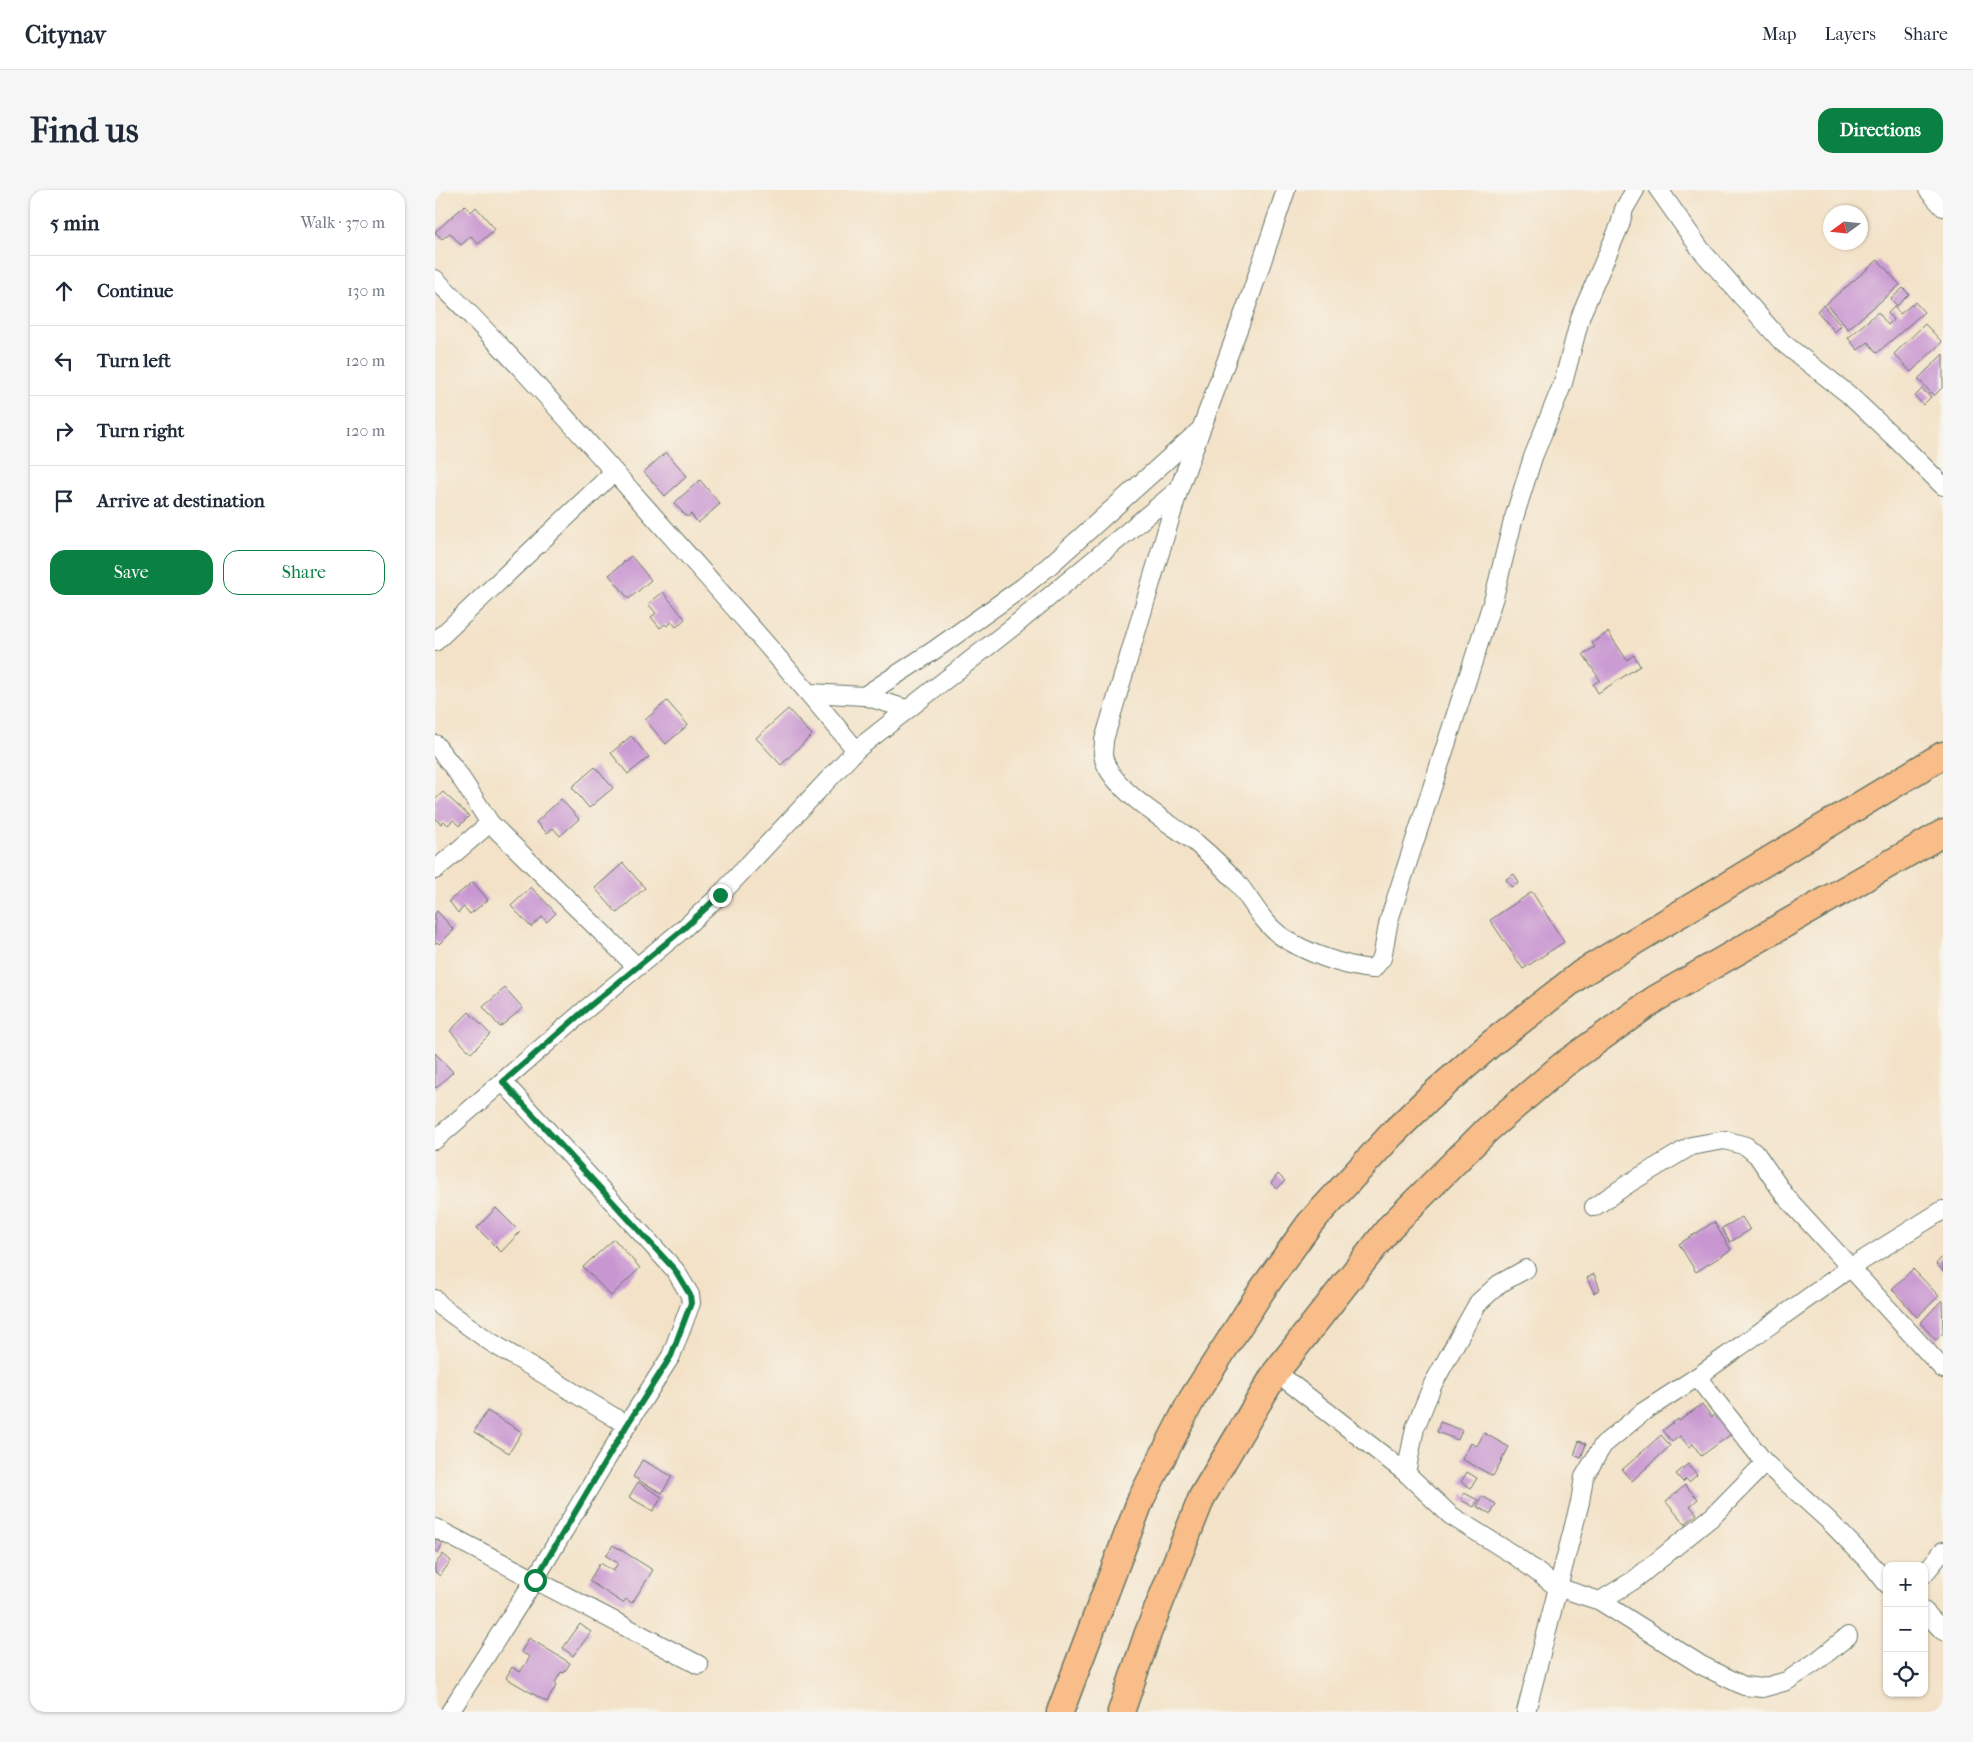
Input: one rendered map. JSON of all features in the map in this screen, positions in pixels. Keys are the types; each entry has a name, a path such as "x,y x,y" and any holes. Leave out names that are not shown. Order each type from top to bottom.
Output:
{"highway":[{"path":"1061,1712 1141,1500 1192,1399 1262,1290 1310,1223 1429,1098 1492,1043 1581,973 1943,755"},
{"path":"1121,1712 1148,1634 1202,1496 1275,1372 1389,1227 1487,1130 1563,1066 1655,999 1943,833"}],"street":[{"path":"1286,190 1251,294 1179,489 1104,740 1103,756 1109,770 1131,797 1196,844 1235,880 1260,915 1280,935 1309,950 1355,968 1373,969 1382,958 1389,920 1494,597 1513,521 1533,457 1563,383 1581,315 1620,225 1624,209 1635,190"},
{"path":"1659,190 1701,250 1782,342 1855,401 1943,486"},
{"path":"1928,190 1943,207"},
{"path":"435,279 482,325 614,472 809,692 856,750"},
{"path":"864,696 933,651 1023,587 1049,566 1201,429"},
{"path":"435,642 614,472"},
{"path":"435,1140 585,1010 682,930 720,895 856,750 1179,489"},
{"path":"1049,566 1055,591"},
{"path":"809,692 864,696 907,709"},
{"path":"435,744 457,772 490,823 637,967"},
{"path":"435,870 490,823"},
{"path":"450,1712 535,1580 627,1425 671,1356 691,1303 690,1295 675,1270 503,1082"},
{"path":"1594,1207 1691,1146 1725,1140 1746,1146 1757,1155 1786,1197 1943,1369"},
{"path":"1526,1712 1580,1502 1584,1477 1603,1445 1643,1412 1697,1377 1850,1268 1943,1210"},
{"path":"1406,1473 1415,1428 1433,1384 1478,1303 1499,1284 1526,1269"},
{"path":"435,1299 489,1341 627,1425"},
{"path":"1275,1372 1406,1473 1450,1515 1517,1557 1557,1587 1600,1601 1701,1665 1744,1686 1762,1688 1787,1681 1817,1661 1848,1636"},
{"path":"1697,1377 1765,1463 1827,1519 1883,1579"},
{"path":"1600,1601 1634,1580 1713,1516 1765,1463"},
{"path":"435,1528 699,1665"},
{"path":"1928,1569 1943,1551"},
{"path":"1928,1615 1943,1631"}],"building":[{"path":"465,205 471,212 476,207 495,229 478,244 471,236 461,245 450,233 442,239 435,232"},
{"path":"1878,260 1900,285 1848,329 1826,304"},
{"path":"1903,288 1909,294 1897,306 1891,299"},
{"path":"1915,302 1924,312 1877,353 1868,342 1858,350 1848,338 1878,312 1888,325 1893,320 1888,313 1894,307 1900,314"},
{"path":"1823,305 1841,326 1835,332 1817,311"},
{"path":"1925,324 1942,342 1911,372 1894,354"},
{"path":"1943,354 1943,387 1934,396 1918,379"},
{"path":"1922,389 1931,397 1923,405 1915,396"},
{"path":"666,452 687,476 665,496 644,472"},
{"path":"700,480 720,504 698,523 691,514 687,517 674,503"},
{"path":"631,556 651,580 629,599 609,575"},
{"path":"663,592 685,619 676,627 672,622 660,628 651,617 656,613 648,604"},
{"path":"1608,632 1627,660 1634,655 1640,666 1598,693 1593,684 1600,680 1583,654 1595,647 1592,643"},
{"path":"667,701 688,725 666,744 645,720"},
{"path":"788,709 812,735 781,765 756,738"},
{"path":"631,736 649,757 628,774 611,753"},
{"path":"595,767 613,788 589,808 572,787"},
{"path":"443,792 469,816 459,826 453,820 448,825 444,821 441,824 435,819 435,800"},
{"path":"561,799 579,819 560,836 553,828 547,833 536,822"},
{"path":"623,863 645,888 617,913 595,888"},
{"path":"1514,874 1519,883 1511,887 1506,879"},
{"path":"473,882 488,900 470,914 464,907 458,913 449,901"},
{"path":"531,887 556,913 547,922 542,917 531,927 511,906"},
{"path":"1532,892 1564,942 1523,969 1490,920"},
{"path":"437,911 454,930 439,944 437,942 435,944 435,914"},
{"path":"505,988 523,1008 500,1027 483,1007"},
{"path":"469,1012 490,1034 471,1053 450,1031"},
{"path":"435,1053 453,1072 436,1088 435,1087"},
{"path":"1278,1174 1285,1181 1277,1189 1271,1183"},
{"path":"496,1208 520,1232 501,1252 477,1228"},
{"path":"1742,1217 1750,1230 1730,1242 1722,1228"},
{"path":"1714,1222 1731,1250 1696,1272 1679,1244"},
{"path":"614,1239 640,1268 611,1296 583,1267"},
{"path":"1942,1257 1943,1259 1943,1271 1936,1264"},
{"path":"1913,1269 1939,1296 1917,1317 1892,1289"},
{"path":"1594,1274 1600,1289 1594,1293 1587,1278"},
{"path":"1942,1300 1943,1333 1936,1340 1920,1323"},
{"path":"1702,1404 1712,1417 1718,1412 1733,1433 1701,1456 1693,1444 1689,1447 1680,1436 1672,1442 1663,1430"},
{"path":"487,1411 522,1432 509,1453 474,1432"},
{"path":"1440,1422 1462,1430 1458,1440 1437,1432"},
{"path":"1484,1433 1509,1447 1493,1476 1462,1459 1471,1443 1477,1446"},
{"path":"1661,1435 1670,1446 1632,1481 1622,1470"},
{"path":"1579,1441 1586,1444 1581,1458 1574,1455"},
{"path":"642,1460 672,1476 662,1493 633,1477"},
{"path":"1688,1464 1697,1475 1689,1482 1686,1479 1683,1482 1676,1474"},
{"path":"1467,1472 1477,1478 1471,1488 1461,1482"},
{"path":"638,1482 662,1497 653,1511 629,1497"},
{"path":"1685,1485 1698,1499 1690,1506 1697,1514 1685,1524 1666,1502"},
{"path":"1464,1493 1478,1500 1474,1507 1461,1500"},
{"path":"1482,1496 1496,1504 1491,1514 1477,1507"},
{"path":"435,1539 443,1543 438,1553 435,1551"},
{"path":"613,1545 653,1570 632,1603 626,1599 623,1603 589,1581 600,1563 613,1571 618,1563 606,1556"},
{"path":"443,1554 451,1561 440,1576 435,1572 435,1565"},
{"path":"580,1624 591,1632 573,1656 563,1648"},
{"path":"529,1638 570,1663 564,1673 561,1672 547,1702 506,1678 512,1667 520,1672 530,1657 521,1652"}],"route":[{"path":"535,1580 627,1425 671,1356 691,1303 690,1295 675,1270 503,1082 612,987 682,930 720,895"}]}
